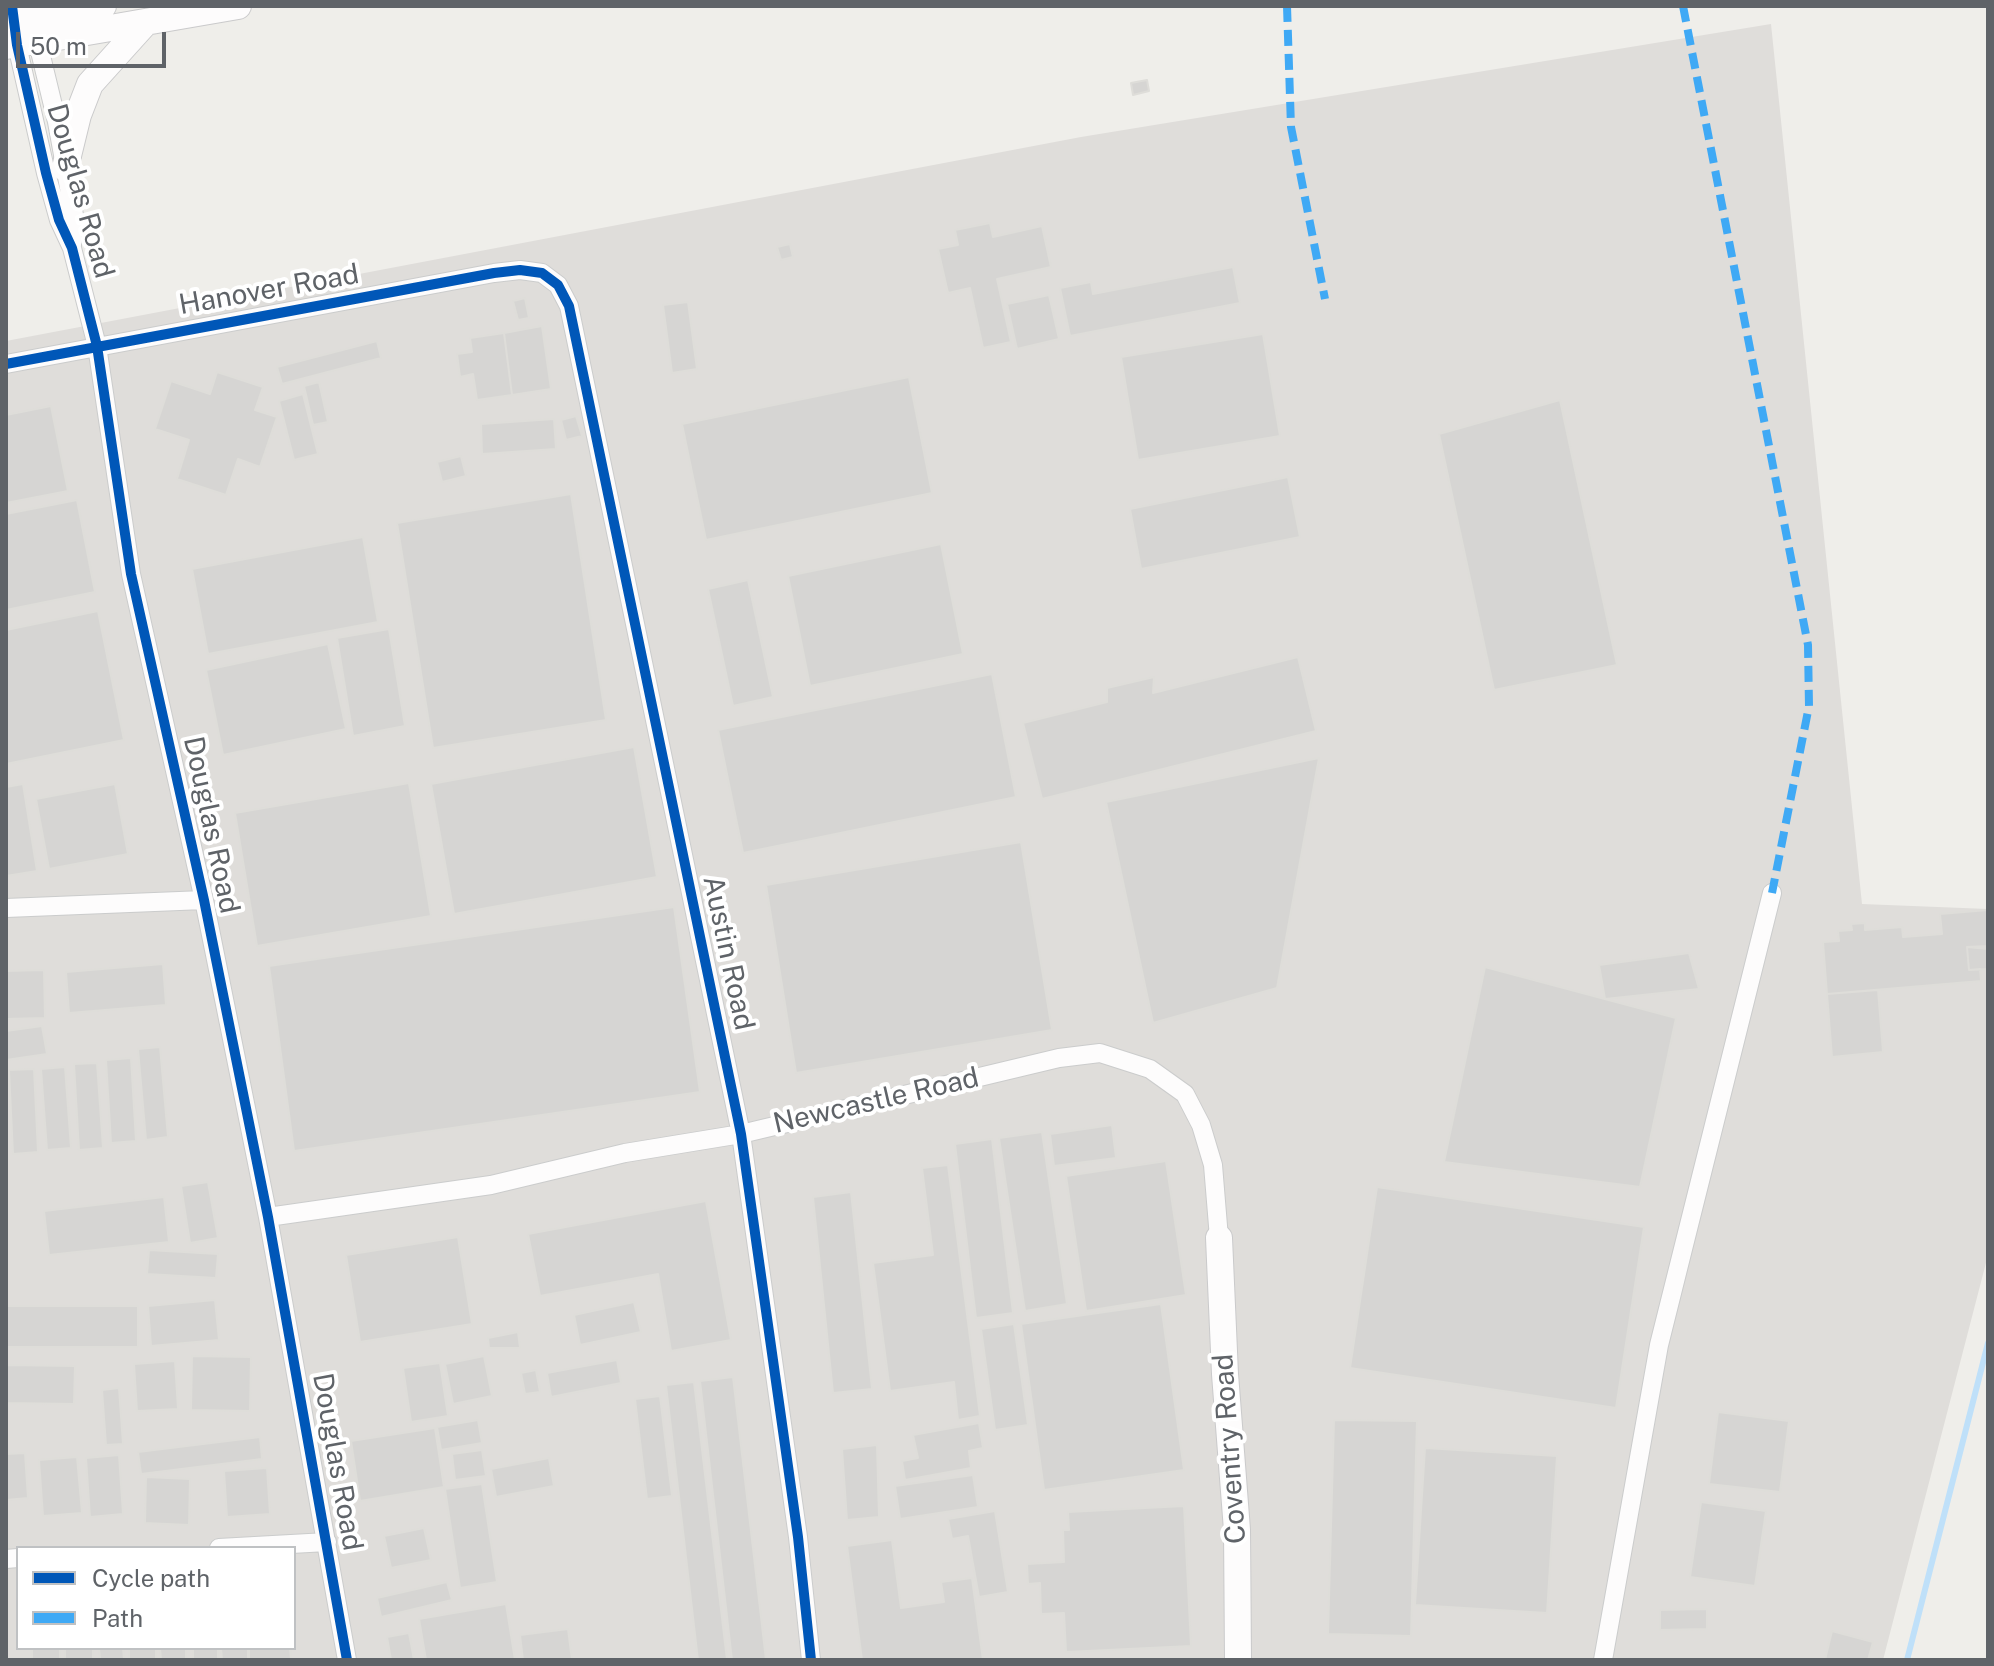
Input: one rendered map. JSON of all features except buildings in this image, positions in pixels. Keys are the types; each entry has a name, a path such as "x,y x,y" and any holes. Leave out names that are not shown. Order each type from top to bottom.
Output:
{"main road":[{"path":"20,27 103,6"},
{"path":"20,27 145,23 238,6"},
{"path":"65,168 78,115 90,84 145,23"},
{"name":"Coventry Road","path":"1219,1238 1237,1530 1238,1660"}],"street":[{"name":"Douglas Road","path":"20,27 65,168 74,215 72,248"},
{"name":"Douglas Road","path":"20,27 46,173 59,220 72,248 97,346 131,574 204,900 268,1217 347,1660"},
{"name":"Hanover Road","path":"6,364 494,273 520,270 542,273"},
{"name":"Austin Road","path":"542,273 558,285 569,306 741,1134 798,1537 811,1660"},
{"path":"1603,1660 1659,1345 1772,893"},
{"path":"6,908 204,900"},
{"name":"Newcastle Road","path":"268,1217 491,1185 625,1153 741,1134 1059,1058 1100,1053 1150,1069 1185,1094 1201,1125 1213,1165 1219,1238"},
{"path":"255,1546 327,1542"}],"shaded area":[{"path":"1771,24 1862,904 1988,909 1988,1255 1883,1660 6,1660 6,341 1081,137"}],"waterway":[{"path":"1907,1660 1988,1343"}],"marked path":[{"path":"1287,6 1291,127 1325,299"},
{"path":"1683,6 1808,645 1809,706 1772,893"}],"cycle path":[{"path":"12,6 17,45 46,173 59,220 72,248 97,346 131,574 204,900 268,1217 347,1660"},
{"path":"6,364 494,273 520,270 542,273 558,285 569,306 741,1134 798,1537 811,1660"}]}
